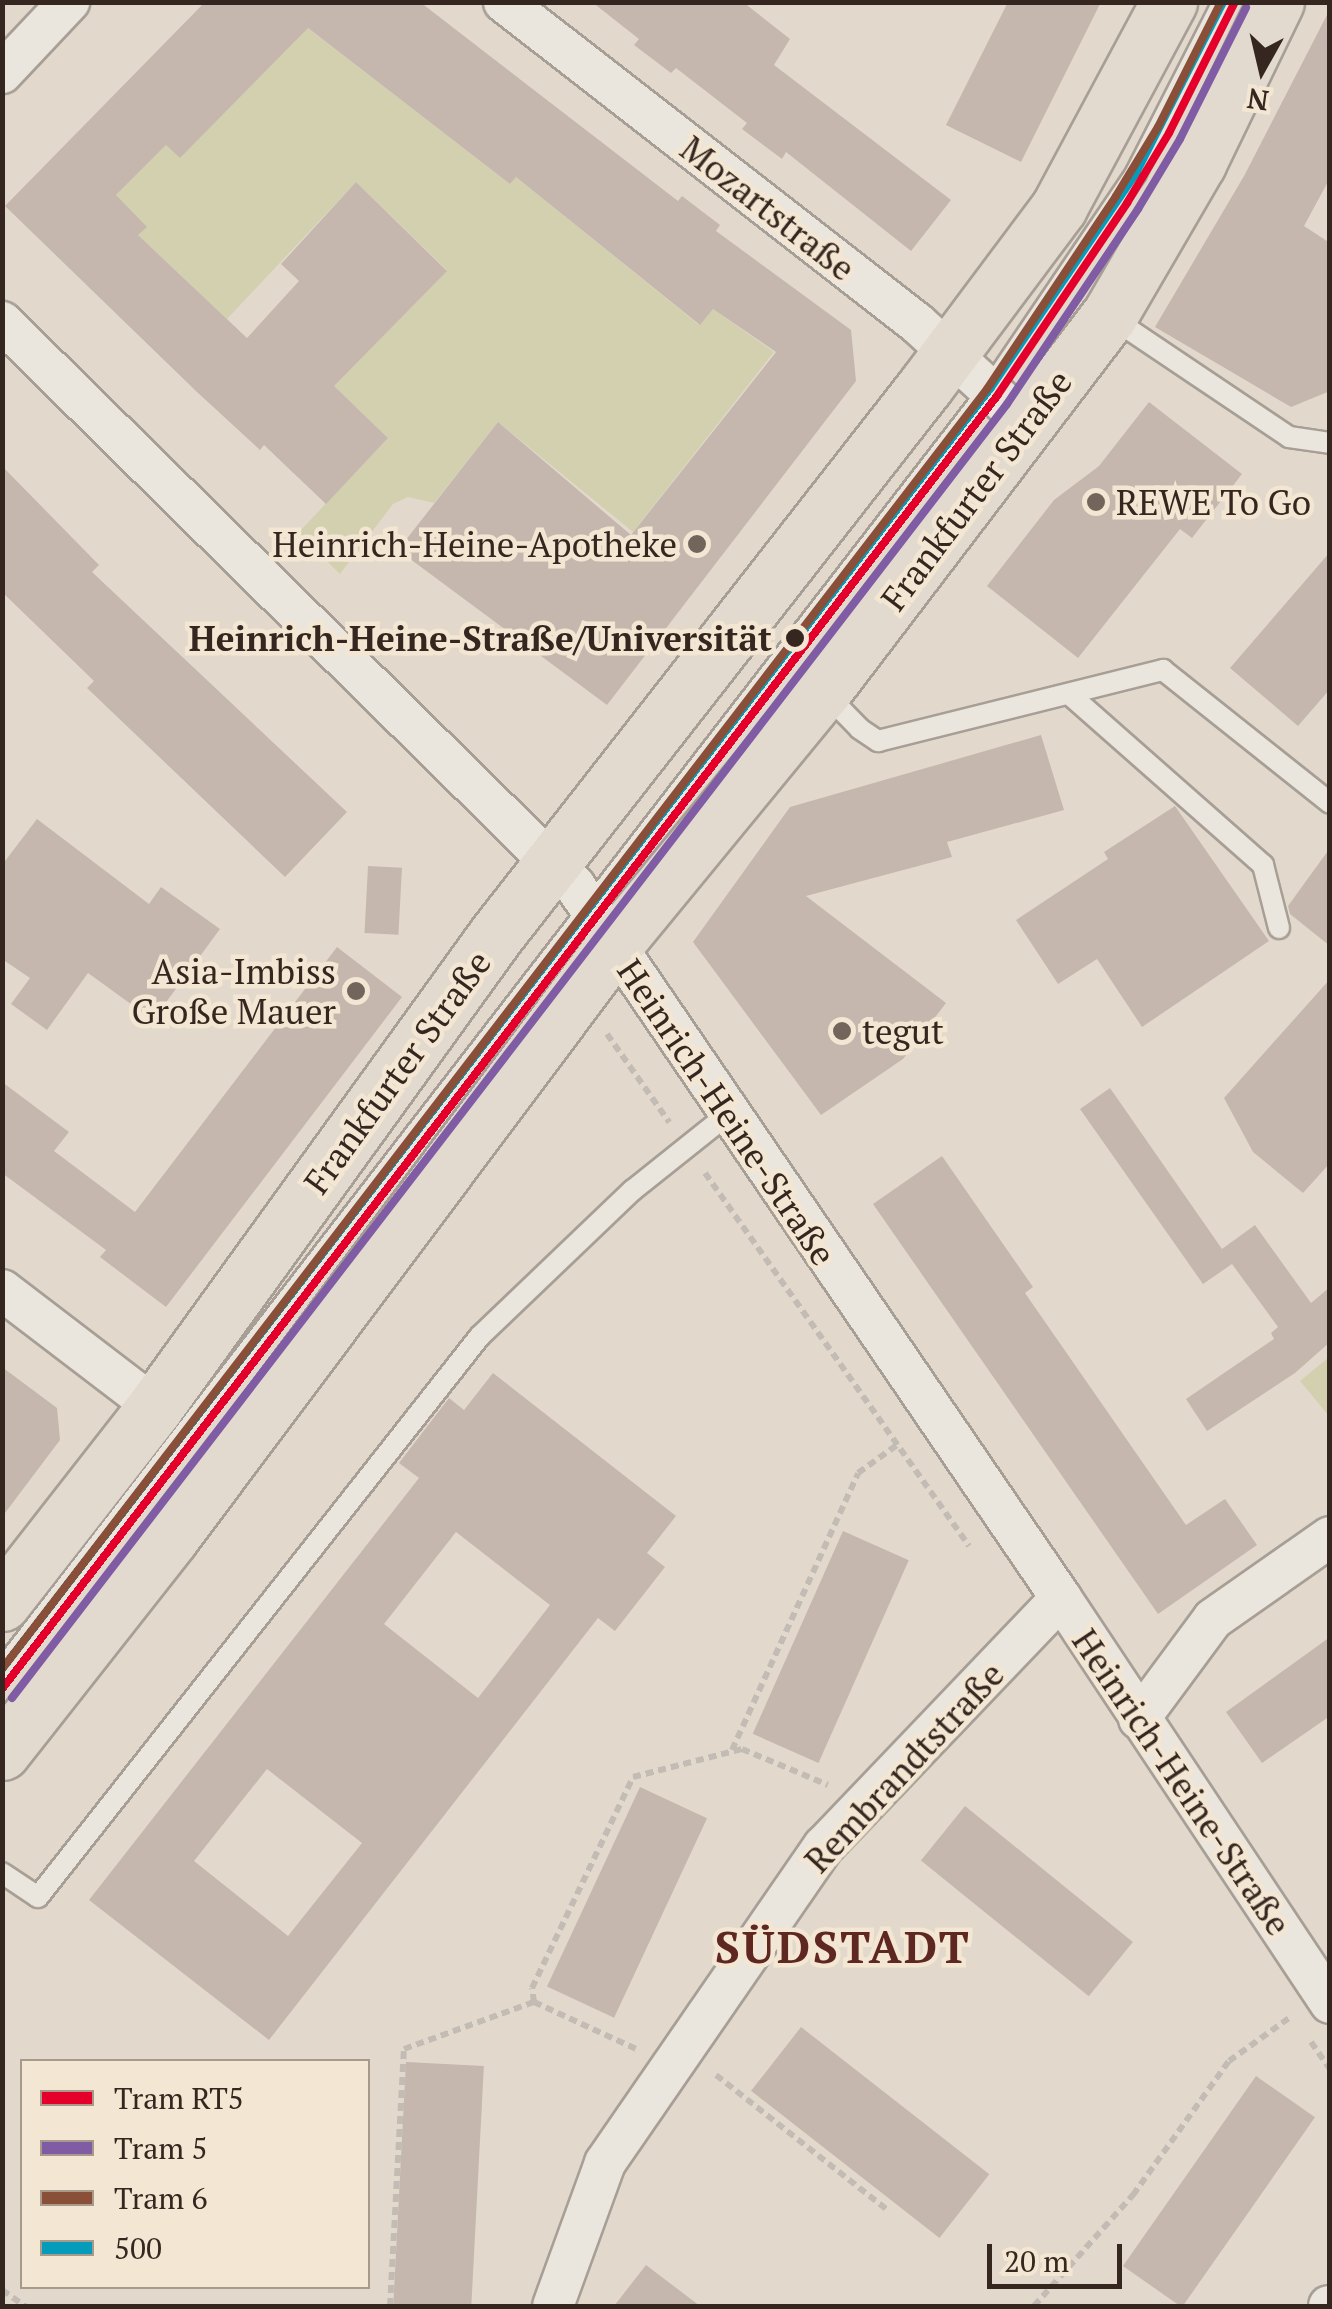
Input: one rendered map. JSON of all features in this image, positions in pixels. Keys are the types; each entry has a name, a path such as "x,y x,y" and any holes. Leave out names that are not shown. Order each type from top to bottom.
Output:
{"main road":[{"name":"Frankfurter Straße","path":"2,1603 155,1407 496,935 950,354 1059,207 1169,2"},
{"name":"Frankfurter Straße","path":"2,1752 182,1522 601,926 823,691 1007,405 1109,316 1198,163 1276,2"}],"street":[{"path":"2,72 68,2"},
{"name":"Mozartstraße","path":"504,2 918,324 1007,405"},
{"name":"Heinrich-Heine-Straße","path":"2,322 556,863 1061,1598 1139,1719 1311,2010"},
{"path":"2,1290 155,1407"},
{"path":"1139,1719 1213,1619 1330,1538"},
{"name":"Rembrandtstraße","path":"553,2306 605,2163 824,1846 1061,1598"}],"lane":[{"path":"2,1670 601,926 1007,405 1136,172 1223,2"},
{"path":"1109,316 1289,437 1330,442"},
{"path":"823,691 860,729 878,741 1163,670 1330,803"},
{"path":"1068,694 1262,865 1279,928"},
{"path":"2,1873 38,1897 480,1336 633,1190 728,1115"}],"path":[{"path":"606,1033 974,1554"},
{"path":"732,1751 858,1472 897,1445"},
{"path":"534,2002 532,1988 633,1778 742,1748 866,1802"},
{"path":"1282,2000 1311,2010"},
{"path":"390,2306 404,2049 534,2002 678,2058 889,2211"},
{"path":"1311,2010 1330,2068"},
{"path":"1034,2306 1133,2195 1229,2062 1311,2010"},
{"path":"2,2290 25,2306"}],"shaded area":[{"path":"292,16 510,184 516,177 699,325 713,309 774,352 633,532 498,422 434,503 408,497 393,504 340,574 298,533 388,438 356,407 293,473 270,447 447,270 356,182 227,319 138,235 116,195 166,145 180,157"},
{"path":"1329,1357 1329,1416 1300,1381"}],"building":[{"path":"205,2 420,2 678,201 682,196 720,225 716,231 851,330 856,381 607,705 398,550 498,422 631,535 776,352 713,309 700,325 516,177 510,184 308,28 180,158 166,145 116,195 147,227 138,235 247,338 299,281 281,264 356,182 447,271 334,386 388,438 326,504 264,445 260,450 197,392 5,206"},
{"path":"592,2 743,2 790,39 774,65 951,200 911,251 786,152 782,159 742,129 747,123 676,68 671,73 634,45 639,39"},
{"path":"1008,2 1101,2 1021,162 946,125"},
{"path":"1330,9 1330,178 1304,226 1330,243 1330,391 1291,407 1155,327 1244,176"},
{"path":"1149,402 1242,474 1192,538 1180,529 1078,658 987,586 1054,500 1099,466"},
{"path":"2,466 99,565 92,572 347,812 285,877 87,688 94,681 2,592"},
{"path":"1330,552 1330,689 1298,726 1230,668"},
{"path":"1041,735 1064,810 947,842 952,857 806,896 946,1003 903,1059 821,1115 693,942 790,807"},
{"path":"1175,806 1269,941 1142,1027 1097,959 1058,984 1016,920 1108,859 1104,852"},
{"path":"37,819 149,904 161,887 220,929 153,1020 88,973 47,1030 11,1004 30,978 2,959 2,865"},
{"path":"1330,848 1330,946 1290,914 1288,906"},
{"path":"368,866 402,868 398,935 364,933"},
{"path":"337,947 402,997 166,1307 100,1257 106,1250 2,1173 2,1082 69,1132 54,1151 135,1212"},
{"path":"1330,979 1330,1163 1303,1193 1253,1152 1224,1098"},
{"path":"1110,1088 1222,1249 1255,1225 1311,1303 1330,1287 1330,1342 1295,1373 1207,1431 1186,1399 1274,1339 1271,1333 1278,1327 1232,1264 1203,1284 1080,1109"},
{"path":"942,1156 1033,1287 1025,1293 1186,1525 1225,1499 1257,1545 1158,1614 873,1204"},
{"path":"2,1367 57,1408 60,1440 2,1517"},
{"path":"493,1373 676,1516 647,1553 665,1567 615,1631 598,1618 269,2040 89,1900 419,1478 399,1463 449,1398 464,1410","holes":["456,1532 550,1605 478,1698 384,1624","267,1769 362,1843 288,1936 194,1861"]},
{"path":"843,1531 909,1560 818,1763 753,1734"},
{"path":"1330,1637 1330,1716 1262,1763 1226,1712"},
{"path":"640,1787 707,1818 614,2018 547,1986"},
{"path":"965,1806 1133,1942 1089,1996 921,1860"},
{"path":"801,2027 989,2174 939,2238 751,2091"},
{"path":"406,2062 484,2066 471,2306 393,2306"},
{"path":"1256,2076 1315,2117 1183,2306 1123,2266"},
{"path":"646,2265 700,2306 614,2306"}],"tram line":[{"name":"6","path":"2,1669 987,389 1158,127 1221,2"},
{"name":"RT5","path":"2,1689 997,396 1127,203 1169,133 1235,2"},
{"name":"5","path":"12,1698 1007,404 1138,209 1180,139 1246,8"}],"transit line":[{"name":"500","path":"2,1669 990,389 1136,173 1223,2"}],"place":[{"name":"REWE To Go","path":"1096,502"},
{"name":"Heinrich-Heine-Apotheke","path":"697,544"},
{"name":"Heinrich-Heine-Straße/Universität","path":"795,638"},
{"name":"Asia-Imbiss Große Mauer","path":"356,991"},
{"name":"tegut","path":"842,1031"}],"district":[{"name":"SÜDSTADT","path":"843,1947"}]}
